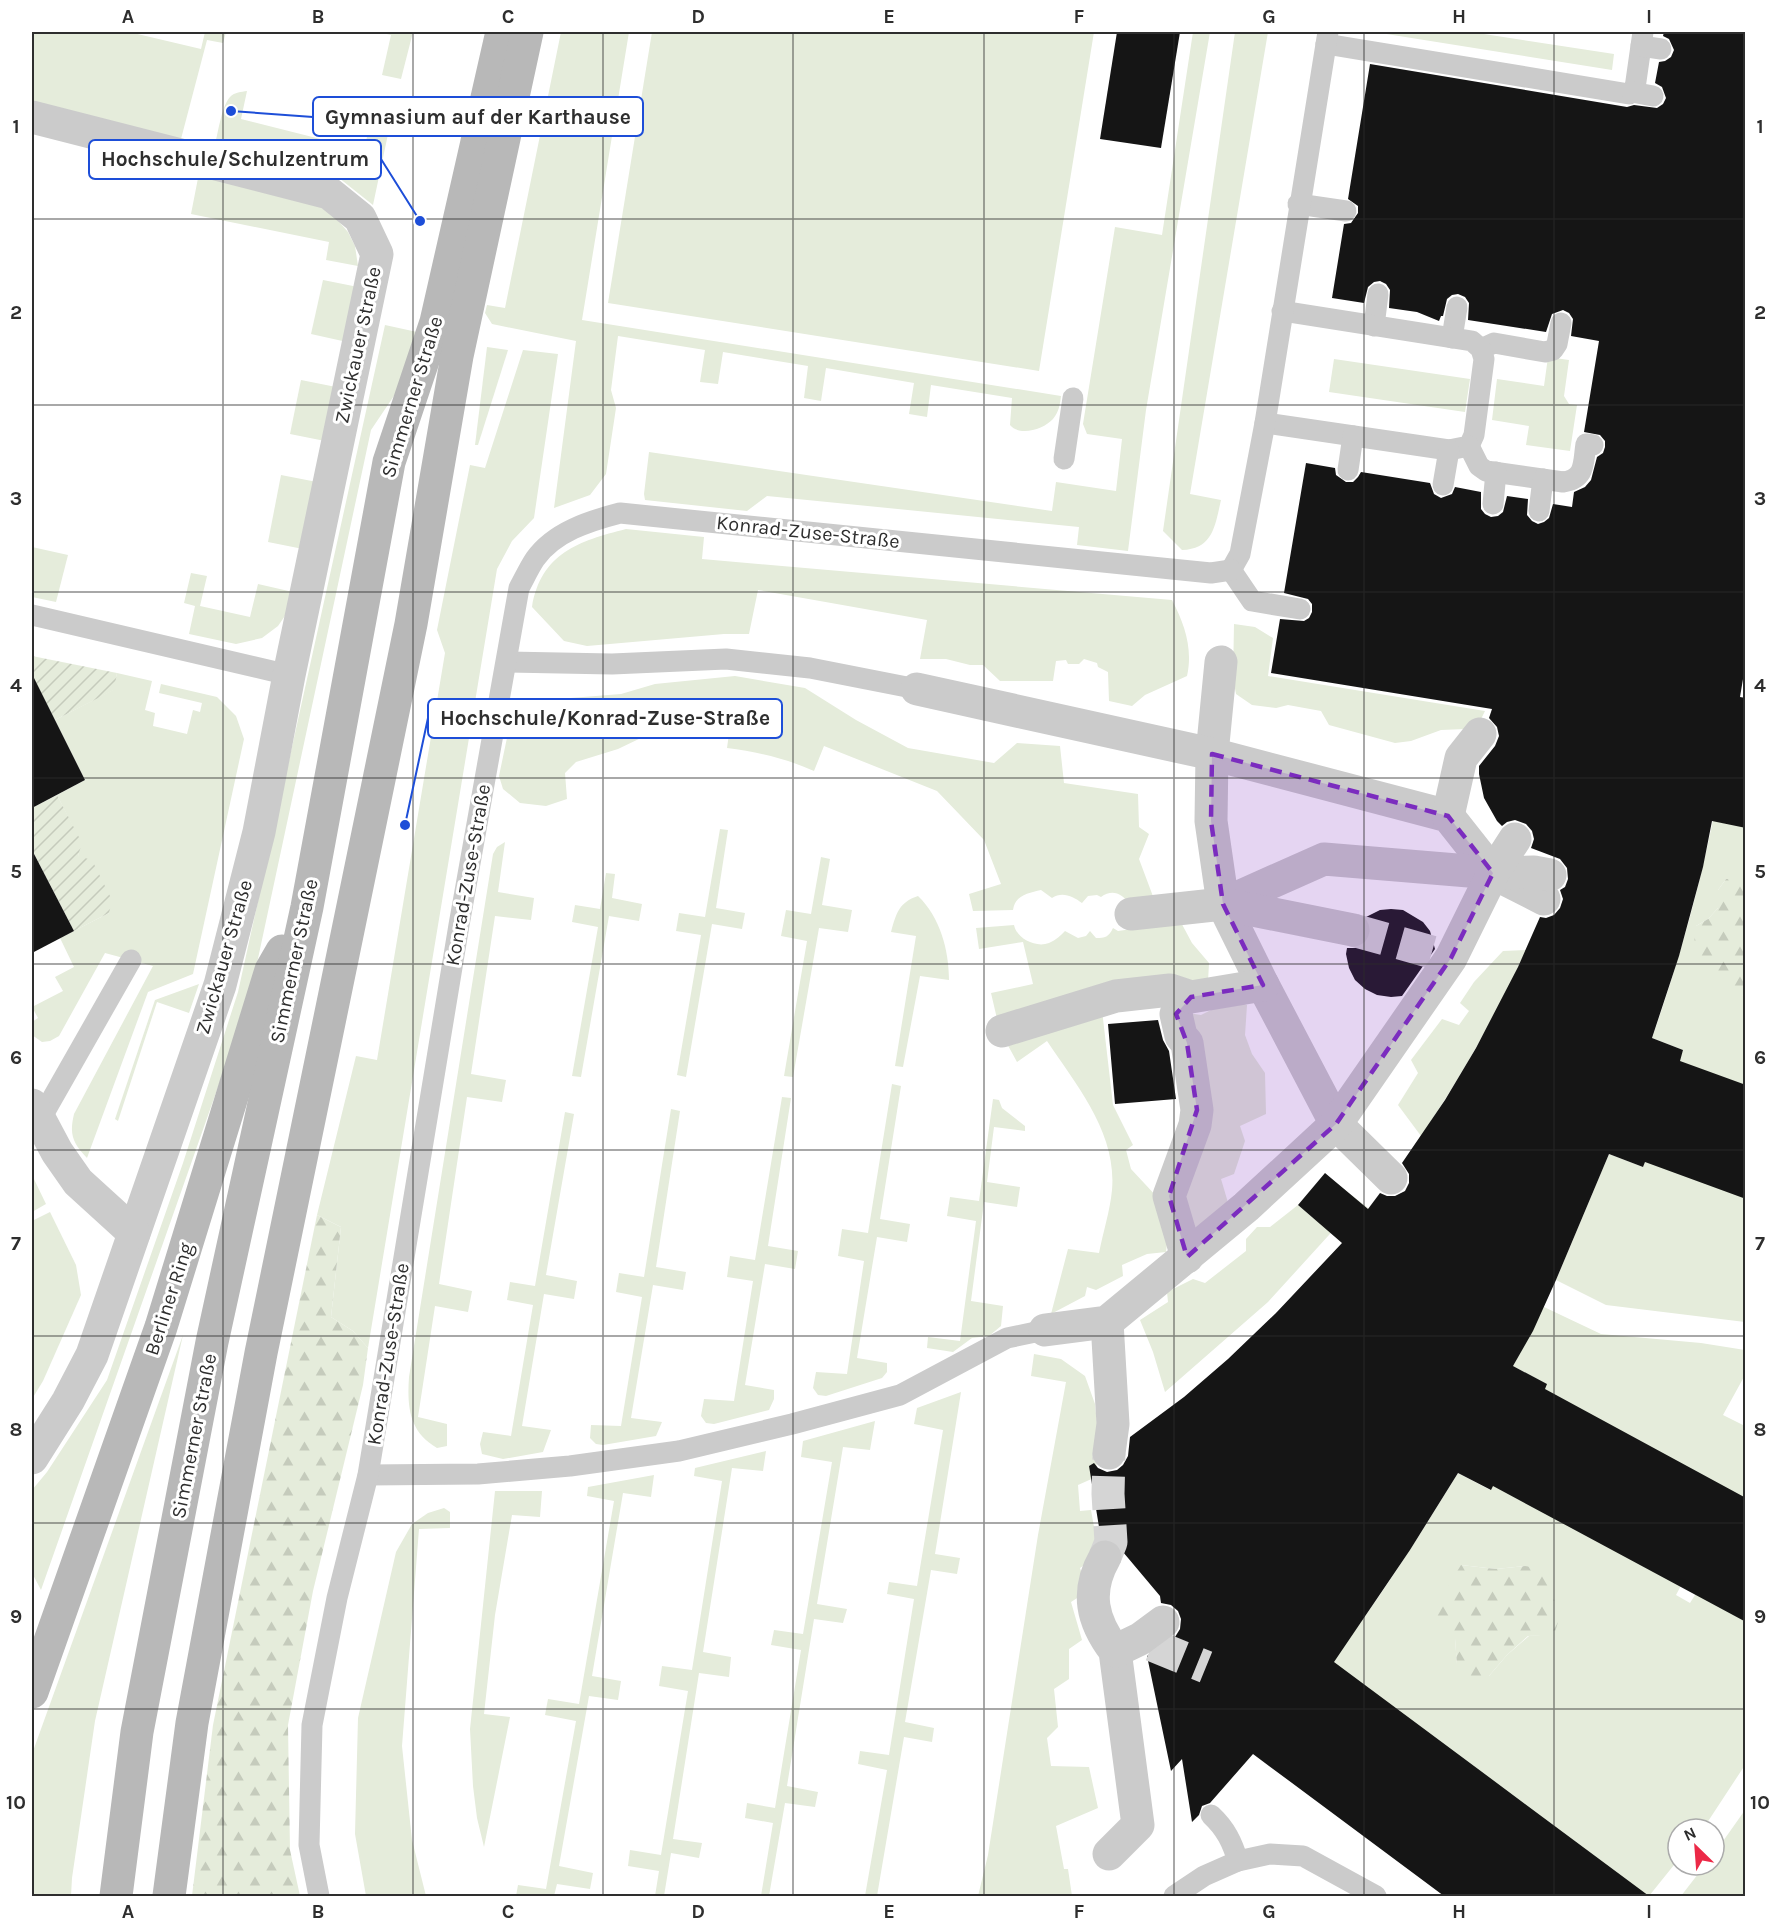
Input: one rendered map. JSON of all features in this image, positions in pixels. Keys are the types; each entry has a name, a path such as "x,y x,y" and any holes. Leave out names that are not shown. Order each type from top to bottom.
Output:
{"street":[{"name":"Simmerner Straße","path":"116,1896 137,1731 212,1342 307,907 389,462 436,322 502,32"},
{"name":"Simmerner Straße","path":"169,1896 192,1723 258,1365 408,636 457,356 527,32"},
{"name":"Zwickauer Straße","path":"32,117 329,193 360,218 377,254 289,675 259,832 220,985 92,1355 68,1401 32,1458"},
{"path":"1210,662 1211,821 1223,904 1336,1124 1397,1171"},
{"path":"917,689 1212,754 1448,816 1492,873"},
{"path":"1448,816 1461,758 1480,734"},
{"path":"1045,1330 1107,1322 1246,1207 1336,1124 1515,839"},
{"path":"1223,904 1324,859 1492,873 1545,886"},
{"path":"1131,914 1223,904 1353,930"},
{"name":"Berliner Ring","path":"32,1692 161,1327 271,970 307,907"},
{"path":"1184,1005 1263,985"},
{"path":"1002,1031 1116,996 1170,990 1184,1005 1181,1035 1187,1043 1197,1110 1195,1125 1169,1196 1187,1257"},
{"path":"36,1113 57,1152 78,1182 134,1233"},
{"path":"1107,1322 1113,1424 1109,1453"},
{"path":"1104,1557 1096,1573 1093,1605 1101,1633 1146,1639 1138,1825 1109,1854"}],"lane":[{"path":"1300,609 1252,601 1231,570 1240,554 1264,423 1298,204 1327,38 1536,81 1601,92 1629,94 1632,92 1653,96"},
{"path":"1632,92 1649,42"},
{"path":"1298,204 1346,211"},
{"path":"1374,326 1378,294"},
{"path":"1452,338 1456,307"},
{"path":"1282,311 1472,341 1481,349 1484,358 1474,435 1459,448 1443,485"},
{"path":"1481,349 1494,343 1545,352 1553,350 1557,344 1561,323"},
{"path":"1064,459 1073,398"},
{"path":"1264,423 1459,448 1486,471 1563,482 1574,481 1584,474 1586,444 1593,445"},
{"path":"1348,470 1353,436"},
{"path":"1493,504 1497,472"},
{"path":"1539,511 1543,479"},
{"name":"Konrad-Zuse-Straße","path":"319,1896 309,1845 312,1725 336,1598 368,1475 459,925 519,588 536,558 557,538 586,522 620,513 1211,573 1231,570"},
{"path":"32,615 289,675"},
{"path":"507,662 612,664 726,659 810,669 917,689"},
{"path":"36,1113 131,960"},
{"path":"368,1475 478,1474 570,1466 679,1451 900,1395 1007,1338 1045,1330"},
{"path":"1210,1815 1222,1826 1231,1840 1238,1861"},
{"path":"1174,1896 1204,1875 1238,1861 1270,1854 1303,1856 1376,1896"}],"highlighted area":[{"path":"1212,754 1448,816 1493,873 1451,958 1336,1124 1187,1257 1169,1196 1197,1110 1187,1043 1176,1014 1191,997 1263,985 1223,904 1211,821"}],"green space":[{"path":"32,32 129,32 201,49 205,32 226,32 223,43 207,40 181,139 32,101"},
{"path":"378,32 413,32 401,79 382,75 391,35"},
{"path":"561,32 629,32 582,320 1061,396 1058,411 1053,419 1038,428 1020,431 1010,425 1012,398 931,385 927,417 909,414 914,383 826,368 821,401 804,398 808,366 723,352 718,384 700,382 705,350 618,336 611,390 616,408 606,474 590,495 554,508 576,341 492,324 485,313 487,305 505,308"},
{"path":"652,32 1094,32 1039,371 608,303"},
{"path":"1193,32 1210,32 1146,410 1128,551 1077,545 1079,527 767,496 747,511 645,500 649,452 1052,511 1056,482 1116,491 1122,439 1087,434 1083,424 1115,227 1162,235"},
{"path":"1235,32 1268,32 1190,494 1221,500 1214,527 1206,541 1192,549 1182,550 1163,531"},
{"path":"1374,32 1471,32 1614,54 1612,70"},
{"path":"247,91 241,119 364,150 372,115 391,120 373,205 339,178 214,148 227,102 234,94"},
{"path":"199,173 316,204 334,216 348,232 355,246 358,266 326,260 329,242 191,214"},
{"path":"323,280 358,287 347,342 311,334"},
{"path":"385,325 417,332 408,375 371,430 250,996 41,1590 32,1573 32,1490 47,1472 107,1380 183,1163 238,992"},
{"path":"487,347 508,350 478,445 475,445"},
{"path":"523,350 558,354 534,518 512,541 497,569 368,1348 353,1331 331,1317 341,1227 317,1215 356,1056 377,1060 445,653 437,630 470,465 485,468"},
{"path":"1548,357 1569,360 1564,396 1569,404 1577,405 1570,451 1526,445 1529,426 1492,420 1497,379 1544,386"},
{"path":"1334,359 1470,379 1465,412 1329,392"},
{"path":"301,380 336,387 325,441 290,434"},
{"path":"281,475 317,482 303,549 268,542"},
{"path":"626,529 704,537 702,559 1172,600 1187,637 1189,666 1187,676 1145,695 1132,706 1109,701 1108,672 1098,667 1097,663 1084,659 1079,664 1068,664 1066,660 1056,661 1053,681 1000,681 983,665 970,665 946,659 920,659 927,620 758,590 749,634 724,634 587,646 564,641 532,607 544,574 565,552 593,539"},
{"path":"32,547 68,555 56,602 32,597"},
{"path":"191,573 207,576 200,606 250,617 258,584 293,592 289,610 278,626 262,638 236,644 189,634 195,606 184,603"},
{"path":"1234,624 1255,627 1273,638 1268,676 1485,711 1480,721 1466,729 1441,730 1411,741 1395,743 1329,725 1321,711 1288,705 1276,708 1252,705 1236,694 1233,678"},
{"path":"32,656 117,673 114,690 55,720 32,675"},
{"path":"117,673 152,681 145,710 155,713 153,726 187,734 193,710 200,712 202,703 159,693 161,684 217,697 236,716 244,739 193,974 148,992 87,1158 73,1138 74,1114 153,966 105,953 59,1036 50,1041 42,1042 32,1035 32,1022 38,1018 32,1007 63,991 55,977 74,967 60,938 109,913 78,856 81,843 57,795 85,780 55,720 113,690"},
{"path":"735,676 805,688 856,720 908,748 994,763 1017,743 1060,746 1064,783 1138,794 1139,827 1149,834 1139,859 1157,907 1129,904 1116,893 1109,893 1101,897 1088,896 1082,903 1067,895 1052,898 1041,890 1020,898 1013,910 973,911 969,894 1001,884 984,840 937,791 824,746 814,771 771,756 727,748 731,719 705,716 668,725 618,749 576,762 565,773 567,799 546,806 520,803 503,789 499,776 508,733 522,711 545,700 621,694 655,684"},
{"path":"57,795 82,843 78,856 92,860 112,900 109,913 74,931 32,850 32,808"},
{"path":"1713,820 1745,825 1745,879 1726,879 1718,890 1718,908 1708,919 1696,926 1743,996 1745,993 1745,1094 1676,1069 1683,1050 1652,1038 1686,930"},
{"path":"720,829 728,830 716,908 745,913 742,929 712,924 686,1077 677,1075 701,935 676,931 679,913 705,917"},
{"path":"505,842 498,892 534,898 531,920 495,916 471,1074 506,1080 502,1102 467,1097 439,1284 472,1291 468,1312 435,1306 418,1417 447,1424 447,1446 437,1448 428,1442 415,1426 410,1408 409,1377 493,854 497,847"},
{"path":"821,857 830,859 822,905 852,910 848,932 819,928 793,1077 784,1076 807,941 781,936 786,910 811,914"},
{"path":"606,873 615,874 612,898 642,904 639,921 609,916 581,1077 572,1076 598,927 572,922 575,905 600,909"},
{"path":"1726,879 1745,879 1746,993 1743,996 1719,982 1693,953 1696,926 1708,919 1718,908 1718,890"},
{"path":"918,896 926,904 942,935 949,980 920,976 903,1067 895,1066 916,936 891,932 902,905"},
{"path":"1177,915 1192,943 1209,963 1208,982 998,1023 991,993 1033,984 1023,942 979,949 976,928 1014,925 1023,938 1033,943 1044,944 1054,940 1065,931 1078,938 1086,936 1090,931 1096,938 1102,938 1108,935 1113,928 1118,931 1125,930"},
{"path":"1526,950 1477,1045 1421,1136 1398,1105 1418,1073 1411,1060 1442,1019 1459,1025 1469,1011 1460,1003 1474,982 1503,951"},
{"path":"199,984 189,1013 157,1002 118,1121 115,1119 155,1000"},
{"path":"1233,999 1247,1005 1245,1035 1252,1054 1265,1073 1266,1114 1240,1126 1245,1141 1234,1174 1221,1179 1229,1206 1189,1235 1182,1199 1188,1013 1201,1015"},
{"path":"1102,1010 1113,1105 1133,1145 1126,1150 1131,1169 1158,1198 1168,1236 1166,1252 1147,1254 1122,1265 1123,1276 1096,1290 1087,1287 1085,1296 1051,1314 1068,1249 1099,1253 1111,1198 1112,1169 1102,1130 1093,1111 1047,1041 1017,1062 1005,1040"},
{"path":"892,1084 901,1086 880,1219 910,1224 907,1242 877,1237 857,1358 887,1363 887,1372 882,1378 826,1396 818,1395 813,1388 816,1372 847,1374 864,1261 838,1256 842,1229 868,1233"},
{"path":"782,1097 791,1098 768,1246 798,1251 795,1269 765,1264 745,1385 774,1390 774,1399 769,1410 714,1424 706,1423 701,1416 704,1399 734,1401 753,1281 727,1277 730,1256 755,1260"},
{"path":"993,1099 999,1100 1002,1108 1025,1126 1025,1131 994,1127 987,1182 1020,1187 1017,1207 984,1202 971,1301 1003,1306 1001,1326 989,1336 972,1338 953,1352 927,1348 928,1337 960,1341 976,1221 947,1216 950,1197 979,1201"},
{"path":"671,1109 680,1111 656,1267 686,1272 683,1290 653,1285 631,1418 662,1422 656,1436 603,1445 596,1444 590,1438 591,1425 621,1426 642,1297 616,1292 619,1273 644,1277"},
{"path":"565,1112 574,1114 546,1275 577,1281 574,1299 544,1294 522,1426 551,1430 543,1452 503,1459 482,1454 480,1444 483,1432 511,1436 533,1305 507,1300 510,1282 535,1286"},
{"path":"1648,1153 1745,1189 1745,1322 1606,1305 1556,1280 1609,1154 1643,1167"},
{"path":"32,1175 46,1204 32,1212"},
{"path":"1340,1186 1372,1211 1349,1213 1268,1302 1165,1392 1140,1320 1168,1302 1167,1292 1193,1279 1205,1283 1246,1251 1246,1239 1257,1227 1270,1227 1298,1205 1313,1218"},
{"path":"50,1212 76,1265 81,1295 43,1381 32,1399 32,1221"},
{"path":"317,1215 341,1227 331,1317 353,1331 368,1348 363,1385 313,1591 288,1725 290,1850 300,1896 192,1896 213,1725"},
{"path":"1544,1307 1601,1334 1701,1343 1745,1350 1745,1375 1723,1415 1745,1426 1745,1509 1541,1398 1546,1384 1513,1366"},
{"path":"183,1335 95,1721 71,1896 32,1896 32,1754"},
{"path":"1034,1354 1061,1359 1085,1376 1095,1404 1098,1434 1096,1477 1078,1485 1080,1511 1091,1510 1099,1555 1080,1568 1088,1591 1071,1602 1082,1640 1069,1649 1069,1679 1054,1689 1058,1727 1047,1738 1051,1766 1089,1767 1098,1808 1056,1826 1064,1869 1068,1869 1072,1896 978,1896 988,1855 1038,1535 1066,1382 1031,1376"},
{"path":"961,1392 935,1554 960,1558 957,1574 931,1570 905,1722 934,1728 932,1742 904,1737 877,1896 865,1896 887,1770 858,1764 860,1751 889,1755 914,1599 887,1594 889,1582 917,1586 943,1430 914,1424 917,1408"},
{"path":"875,1421 870,1450 843,1447 817,1604 847,1609 843,1623 814,1619 787,1786 818,1792 815,1807 785,1803 769,1896 761,1896 773,1823 745,1818 747,1803 775,1808 801,1650 771,1645 774,1630 803,1634 832,1462 801,1457 803,1441"},
{"path":"766,1451 763,1471 732,1468 703,1652 731,1657 729,1677 699,1673 673,1839 702,1843 699,1858 671,1853 664,1896 655,1896 659,1871 628,1866 630,1850 661,1855 688,1691 659,1686 662,1666 692,1670 722,1481 694,1476 695,1468"},
{"path":"1458,1473 1490,1490 1497,1477 1685,1578 1676,1595 1690,1603 1700,1587 1745,1611 1745,1765 1711,1817 1666,1817 1666,1875 1649,1896 1629,1896 1631,1894 1330,1664 1381,1594","holes":["1461,1565 1496,1569 1525,1566 1553,1634 1529,1636 1507,1655 1489,1676 1457,1664 1455,1639"]},
{"path":"654,1475 651,1497 623,1493 592,1676 621,1681 618,1700 589,1696 559,1866 593,1873 590,1889 557,1884 554,1896 516,1896 518,1885 546,1889 576,1721 545,1715 548,1699 579,1704 614,1501 587,1496 588,1487"},
{"path":"495,1491 542,1491 540,1517 512,1515 495,1615 484,1714 510,1717 484,1847 473,1786 470,1729"},
{"path":"444,1508 450,1512 450,1528 419,1529 402,1746 412,1840 426,1896 366,1896 355,1834 358,1718 396,1552 412,1524 428,1513"},
{"path":"1461,1565 1496,1569 1525,1566 1543,1569 1560,1616 1554,1635 1528,1636 1489,1676 1474,1682 1457,1665 1455,1639 1431,1614"},
{"path":"1745,1810 1745,1896 1681,1896 1696,1877 1726,1877 1726,1837"}],"building":[{"path":"1117,32 1180,32 1161,148 1100,139"},
{"path":"1664,32 1746,32 1746,661 1740,697 1746,698 1746,828 1712,821 1703,867 1679,956 1652,1038 1683,1050 1680,1061 1746,1085 1746,1199 1645,1162 1643,1167 1609,1154 1533,1331 1513,1366 1547,1384 1545,1389 1746,1498 1746,1622 1493,1486 1491,1490 1458,1473 1410,1550 1334,1662 1649,1896 1444,1896 1253,1754 1210,1803 1202,1806 1199,1815 1192,1822 1182,1759 1171,1771 1147,1656 1175,1637 1180,1629 1181,1619 1178,1611 1171,1605 1161,1603 1160,1596 1120,1546 1113,1540 1101,1539 1089,1466 1094,1463 1098,1468 1107,1472 1117,1470 1123,1465 1128,1456 1130,1437 1184,1397 1228,1359 1276,1313 1342,1243 1298,1205 1325,1173 1368,1209 1380,1193 1395,1196 1405,1191 1409,1183 1409,1174 1402,1163 1445,1100 1476,1048 1518,967 1540,917 1546,918 1554,915 1560,908 1563,899 1560,890 1565,887 1568,879 1567,868 1560,859 1531,848 1534,839 1532,831 1526,824 1515,820 1502,826 1484,798 1479,766 1495,746 1499,736 1497,727 1489,718 1492,709 1271,673 1280,619 1304,621 1312,612 1312,604 1308,599 1284,593 1306,463 1335,468 1336,475 1346,482 1353,482 1361,472 1430,483 1434,494 1441,498 1452,494 1455,487 1481,492 1481,509 1491,517 1503,512 1507,496 1528,499 1527,515 1538,524 1549,518 1553,504 1572,507 1574,492 1585,487 1591,480 1597,457 1603,453 1605,447 1605,441 1600,435 1584,432 1599,341 1571,336 1573,319 1569,313 1563,310 1552,314 1546,332 1468,320 1469,303 1465,297 1458,294 1447,299 1443,316 1439,321 1417,312 1389,308 1390,290 1380,281 1368,287 1364,303 1332,298 1344,224 1351,223 1358,213 1358,206 1348,199 1370,64 1627,107 1634,105 1657,108 1666,98 1662,87 1655,83 1659,62 1671,57 1674,50 1669,39 1663,36"},
{"path":"32,674 85,780 32,808"},
{"path":"32,850 74,931 32,953"},
{"path":"1380,910 1403,910 1423,922 1430,931 1435,949 1402,996 1391,997 1377,995 1365,989 1355,980 1346,954 1347,948 1358,948 1367,942 1371,933 1371,925 1366,917"},
{"path":"1158,1020 1163,1040 1169,1051 1176,1099 1115,1104 1108,1024"}],"tunnel":[{"path":"1353,930 1435,953"},
{"path":"1105,1557 1111,1542 1108,1494 1109,1453"},
{"path":"1152,1645 1206,1667"}],"place":[{"name":"Gymnasium auf der Karthause","path":"231,111"},
{"name":"Hochschule/Schulzentrum","path":"420,221"},
{"name":"Hochschule/Konrad-Zuse-Straße","path":"405,825"}]}
